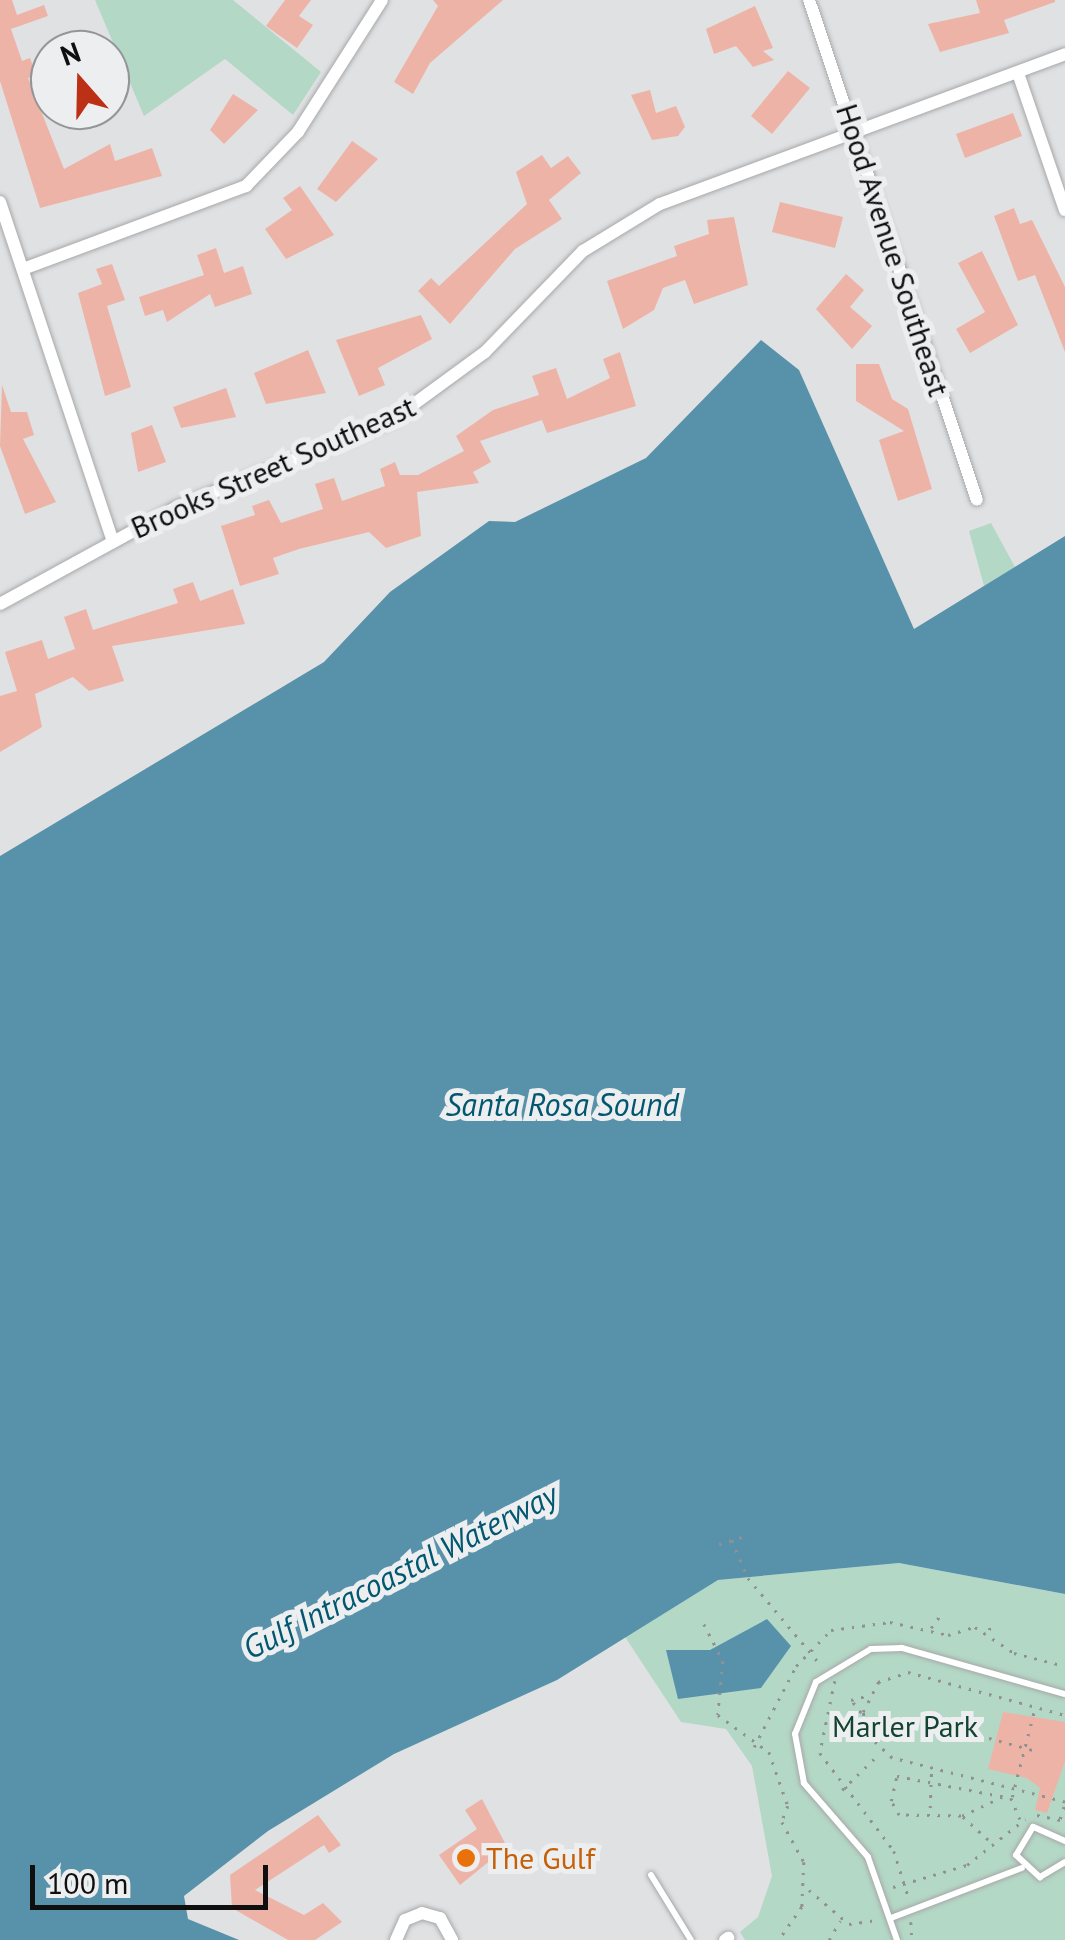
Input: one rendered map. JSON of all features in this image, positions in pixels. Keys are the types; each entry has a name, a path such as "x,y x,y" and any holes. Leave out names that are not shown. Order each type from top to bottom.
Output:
{"street":[{"path":"22,269 246,186 298,132 382,0"},
{"name":"Hood Avenue Southeast","path":"808,0 977,500"},
{"name":"Brooks Street Southeast","path":"0,604 112,538 405,412 485,352 583,251 647,211 1065,54"},
{"path":"1018,73 1065,210"},
{"path":"0,202 112,538"},
{"path":"396,1940 405,1920 422,1913 440,1918 452,1940"}],"lane":[{"path":"897,1940 883,1890 868,1857 804,1783 798,1760 799,1709 828,1673 871,1650 902,1648 1065,1694"},
{"path":"1022,1868 1022,1835 1054,1829 1065,1841"},
{"path":"891,1918 1022,1868 1047,1877 1065,1862"},
{"path":"651,1874 692,1940"}],"path":[{"path":"719,1544 746,1536"},
{"path":"732,1540 748,1578 828,1673 837,1696 820,1753 840,1791 885,1838 906,1883 912,1940"},
{"path":"930,1629 940,1614"},
{"path":"989,1631 993,1621"},
{"path":"704,1624 724,1660 718,1712 769,1752 806,1890 778,1940"},
{"path":"863,1712 867,1697 887,1676 908,1672 1065,1714"},
{"path":"837,1696 851,1700 867,1697"},
{"path":"851,1700 863,1712 881,1752 1065,1802 1054,1829"},
{"path":"1021,1820 1012,1798 1036,1706"},
{"path":"989,1738 1033,1750"},
{"path":"840,1791 881,1752"},
{"path":"930,1809 931,1768"},
{"path":"1004,1796 961,1816 930,1809 915,1820 891,1801 897,1776 930,1778 1004,1796 1012,1798"},
{"path":"961,1816 970,1834 992,1839"},
{"path":"841,1919 878,1922 872,1894 967,1866 992,1839 1021,1820 1060,1820"},
{"path":"806,1890 824,1894 841,1919"},
{"path":"830,1940 841,1919"}],"green space":[{"path":"95,0 233,0 321,72 293,115 225,59 144,116 130,83 130,30 108,30"},
{"path":"991,523 1015,567 984,586 969,531"},
{"name":"Marler Park","path":"899,1563 1065,1594 1065,1940 745,1940 740,1932 758,1917 772,1876 752,1766 726,1729 681,1722 625,1637 718,1580"}],"water":[{"name":"Santa Rosa Sound","path":"761,340 799,370 914,629 1065,536 1065,1594 899,1563 718,1580 557,1680 394,1754 268,1831 184,1896 188,1919 239,1940 0,1940 0,856 324,662 390,592 489,521 515,522 646,458"},
{"path":"767,1619 791,1646 761,1688 678,1699 666,1650 710,1650"}],"building":[{"path":"0,0 12,0 17,15 44,5 48,16 11,29 22,61 30,58 30,130 49,130 64,169 110,144 115,161 152,148 162,176 40,208 0,81"},
{"path":"285,0 311,0 299,16 313,25 297,48 266,26"},
{"path":"433,0 503,0 430,63 413,94 394,82 438,6"},
{"path":"976,0 1055,2 1004,20 1009,33 940,52 928,24 980,13"},
{"path":"755,6 773,48 763,51 774,60 753,67 736,46 714,54 706,29"},
{"path":"788,71 810,88 772,134 751,116"},
{"path":"650,90 656,113 676,106 685,127 678,136 652,140 631,95"},
{"path":"233,94 258,110 224,144 210,130"},
{"path":"1013,113 1022,136 965,158 956,134"},
{"path":"352,141 378,159 336,202 317,189"},
{"path":"542,155 551,168 568,156 581,173 549,200 562,219 515,249 450,324 418,291 431,278 439,286 527,204 516,172"},
{"path":"300,186 334,235 286,259 265,229 292,210 283,198"},
{"path":"780,202 843,217 835,248 772,232"},
{"path":"1014,208 1020,224 1032,220 1065,287 1065,352 1035,275 1018,281 994,216"},
{"path":"734,217 748,285 694,304 685,280 663,288 654,310 623,329 607,281 677,256 674,246 709,234 707,220"},
{"path":"216,248 224,273 243,266 252,294 215,307 210,294 167,322 163,310 145,316 139,297 204,275 197,255"},
{"path":"982,251 1018,325 970,353 956,329 985,312 958,263"},
{"path":"112,264 125,300 107,306 131,387 105,396 78,293 102,284 96,269"},
{"path":"846,274 864,290 850,307 872,326 852,349 816,309"},
{"path":"421,315 432,339 378,368 385,385 359,396 336,340"},
{"path":"308,350 326,393 266,404 254,373"},
{"path":"620,352 636,406 547,433 542,420 480,441 491,462 473,472 479,483 417,492 421,536 386,548 369,532 299,549 273,558 279,574 240,586 221,526 255,515 252,506 269,500 281,523 323,509 315,484 334,478 342,501 385,486 380,469 395,462 400,475 418,475 464,451 456,436 493,410 539,395 532,376 556,368 567,399 610,378 603,359"},
{"path":"856,364 879,364 892,399 908,409 932,489 898,501 879,440 904,431 856,401"},
{"path":"2,385 11,412 27,412 34,435 23,439 56,502 25,514 0,446"},
{"path":"226,388 236,417 181,428 173,407"},
{"path":"152,425 166,462 138,472 131,433"},
{"path":"193,582 200,601 233,589 245,624 112,646 124,681 89,691 73,677 35,694 42,727 0,752 0,696 17,691 5,652 42,640 48,659 75,649 64,617 86,609 93,630 178,603 173,589"},
{"path":"1003,1712 1065,1722 1065,1761 1047,1813 1035,1810 1040,1788 1027,1778 988,1769"},
{"name":"The Gulf","path":"482,1799 507,1847 460,1885 439,1855 477,1829 465,1810"},
{"path":"318,1815 341,1845 329,1853 324,1845 255,1890 304,1915 323,1903 342,1922 315,1940 288,1940 232,1908 230,1875"}],"place":[{"name":"The Gulf","path":"466,1858"}],"water label":[{"name":"Gulf Intracoastal Waterway","path":"400,1571"}]}
